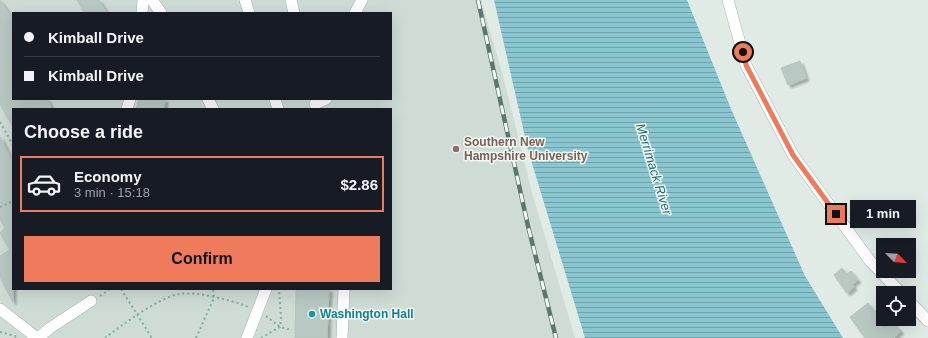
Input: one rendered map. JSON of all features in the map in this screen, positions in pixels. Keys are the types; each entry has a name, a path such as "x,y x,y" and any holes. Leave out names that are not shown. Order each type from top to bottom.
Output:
{"street":[{"path":"142,12 143,0"},
{"path":"152,0 160,12"},
{"path":"245,0 249,12"},
{"path":"291,0 294,12"},
{"path":"356,12 362,0"},
{"path":"728,0 746,65 793,155 870,261 894,286"},
{"path":"247,338 266,290"},
{"path":"342,338 344,290"},
{"path":"0,309 38,338 50,328 92,301"},
{"path":"916,308 928,321"}],"path":[{"path":"0,122 12,143"},
{"path":"0,208 12,202"},
{"path":"122,290 152,338"},
{"path":"196,338 214,298 213,290"},
{"path":"279,290 281,317 280,327"},
{"path":"105,338 168,298 180,294 194,294 244,305 257,310 280,327 292,330"},
{"path":"261,338 280,327"},
{"path":"0,332 21,338"}],"shaded area":[{"name":"Southern New Hampshire University","path":"0,0 481,0 502,72 531,189 575,338 0,338"}],"water":[{"name":"Merrimack River","path":"494,0 687,0 731,109 805,276 843,338 585,338 528,150"}],"building":[{"path":"0,0 12,18 12,100 48,100 52,108 12,108 12,125 0,104"},
{"path":"77,0 99,0 106,12 84,12"},
{"path":"800,61 806,78 788,85 781,68"},
{"path":"139,100 165,100 164,108 136,108"},
{"path":"0,137 12,160 13,302 0,277 0,256 10,250 0,233 5,228 0,219"},
{"path":"842,268 847,274 851,271 858,280 852,284 854,287 847,293 834,275"},
{"name":"Washington Hall","path":"296,290 329,290 327,338 295,338"},
{"path":"868,303 874,312 876,310 876,326 883,326 883,329 886,326 896,326 901,331 893,338 865,338 850,317"}],"railway":[{"path":"478,0 528,226 556,338"}],"place":[{"name":"Southern New Hampshire University","path":"456,149"},
{"name":"Washington Hall","path":"312,314"}],"route":[{"path":"743,52 746,65 793,155 836,214"}]}
